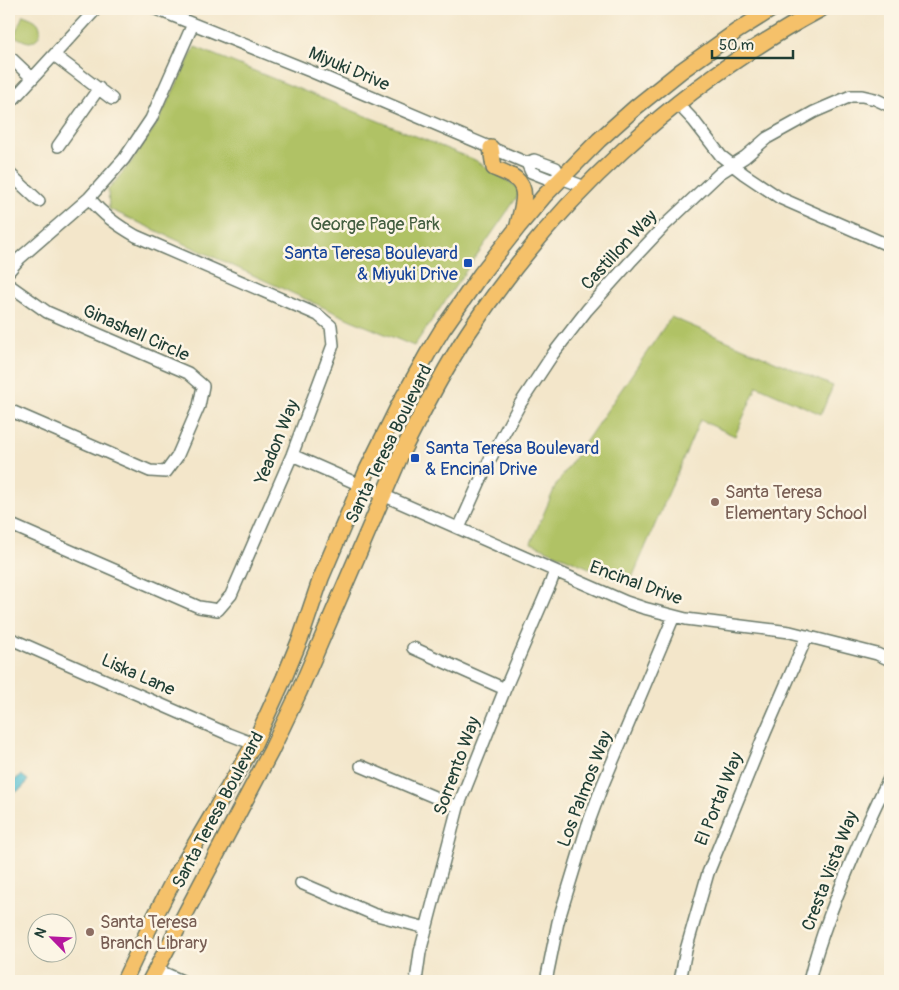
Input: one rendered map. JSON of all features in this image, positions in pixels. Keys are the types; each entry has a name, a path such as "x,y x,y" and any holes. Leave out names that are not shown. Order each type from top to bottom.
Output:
{"main road":[{"name":"Santa Teresa Boulevard","path":"124,981 152,920 171,885 254,744 301,638 322,578 360,486 398,405 442,330 481,274 518,227 562,178 605,135 681,70 772,9"},
{"name":"Santa Teresa Boulevard","path":"152,975 271,751 421,414 468,333 521,261 585,187 630,143 677,103 744,54 820,9"},
{"path":"491,148 494,168 517,180 523,188 524,195 518,227"}],"street":[{"path":"9,104 96,9"},
{"name":"Miyuki Drive","path":"156,9 310,71 527,163 530,172 539,176 550,180 562,178 585,187"},
{"path":"9,271 20,258 89,198 124,159 151,119 193,24"},
{"path":"54,54 112,99"},
{"path":"9,58 32,78"},
{"path":"58,146 100,88"},
{"name":"Castillon Way","path":"459,528 507,428 520,404 553,354 587,310 632,260 686,205 720,173 745,157 767,138 814,112 850,96 862,96 890,106"},
{"path":"677,103 694,121 721,156 780,198 890,246"},
{"path":"9,173 39,200"},
{"name":"Yeadon Way","path":"9,524 199,607 218,610 230,595 292,455 333,345 331,326 318,315 136,236 116,225 89,198"},
{"name":"Ginashell Circle","path":"9,285 47,312 188,374 203,386 199,406 177,457 166,472 150,471 9,410"},
{"name":"Encinal Drive","path":"292,455 626,602 674,616 790,632 877,654 890,660"},
{"name":"Sorrento Way","path":"416,981 420,952 458,807 555,571"},
{"name":"Los Palmos Way","path":"546,981 558,922 587,827 601,789 674,616"},
{"name":"El Portal Way","path":"680,981 686,950 708,873 806,636"},
{"name":"Liska Lane","path":"9,638 254,744"},
{"path":"413,648 505,689"},
{"path":"361,766 458,807"},
{"name":"Cresta Vista Way","path":"809,981 839,890 878,799 890,777"},
{"path":"301,883 373,914 426,928"},
{"path":"152,975 182,981"}],"green space":[{"path":"23,15 38,23 40,29 36,40 30,42 14,36"},
{"name":"George Page Park","path":"195,47 475,160 522,190 414,346 351,320 109,209 108,190 133,160 158,122"},
{"path":"671,317 833,386 821,414 757,386 735,436 700,420 629,585 531,543 556,485"}],"water":[{"path":"21,775 28,780 16,792 13,789 14,781"}],"place":[{"name":"Santa Teresa Boulevard & Miyuki Drive","path":"468,263"},
{"name":"Santa Teresa Boulevard & Encinal Drive","path":"415,458"},
{"name":"Santa Teresa Elementary School","path":"715,502"},
{"name":"Santa Teresa Branch Library","path":"90,932"}]}
